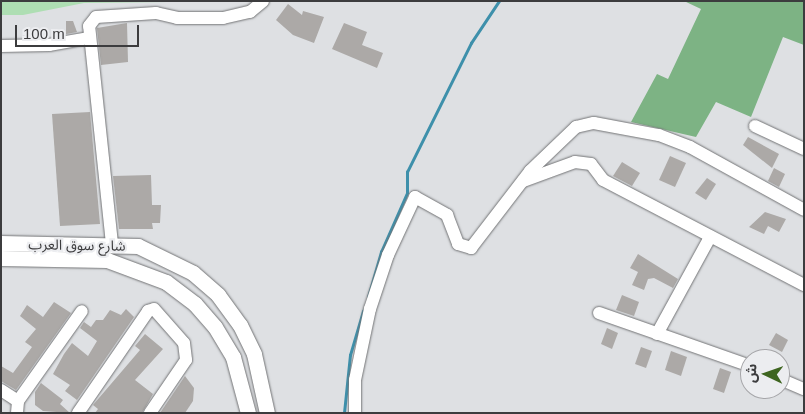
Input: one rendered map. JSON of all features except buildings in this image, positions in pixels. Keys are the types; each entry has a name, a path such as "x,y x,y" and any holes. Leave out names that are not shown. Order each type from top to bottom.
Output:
{"main road":[{"name":"شارع سوق العرب","path":"1,243 138,246 167,257 218,295 240,324 254,354 267,413"},
{"path":"1,258 107,260 166,282 195,304 215,327 233,357 248,413"}],"street":[{"path":"112,244 89,26 96,17 156,13 178,18 223,18 250,12 263,1"},
{"path":"1,46 49,44 89,38"},
{"path":"354,413 354,380 370,309 411,200 419,197 447,216 458,244 467,250 483,237 523,181 576,127 594,122 658,136 690,147 804,210"},
{"path":"755,126 804,148"},
{"path":"523,181 576,162 591,164 604,180 804,285"},
{"path":"657,334 710,237"},
{"path":"78,413 148,311 154,309 184,343 186,360 150,413"},
{"path":"1,390 18,407 82,311"},
{"path":"599,313 740,363"},
{"path":"790,383 804,389"}],"green space":[{"path":"1,1 254,1 84,3 23,15 1,15"},
{"path":"684,1 804,1 804,45 783,37 751,117 716,102 696,137 631,122 657,74 668,79 701,9"}],"waterway":[{"path":"368,297 381,252 407,193 407,172 471,43 499,1"},
{"path":"344,413 350,355 363,311"}]}
